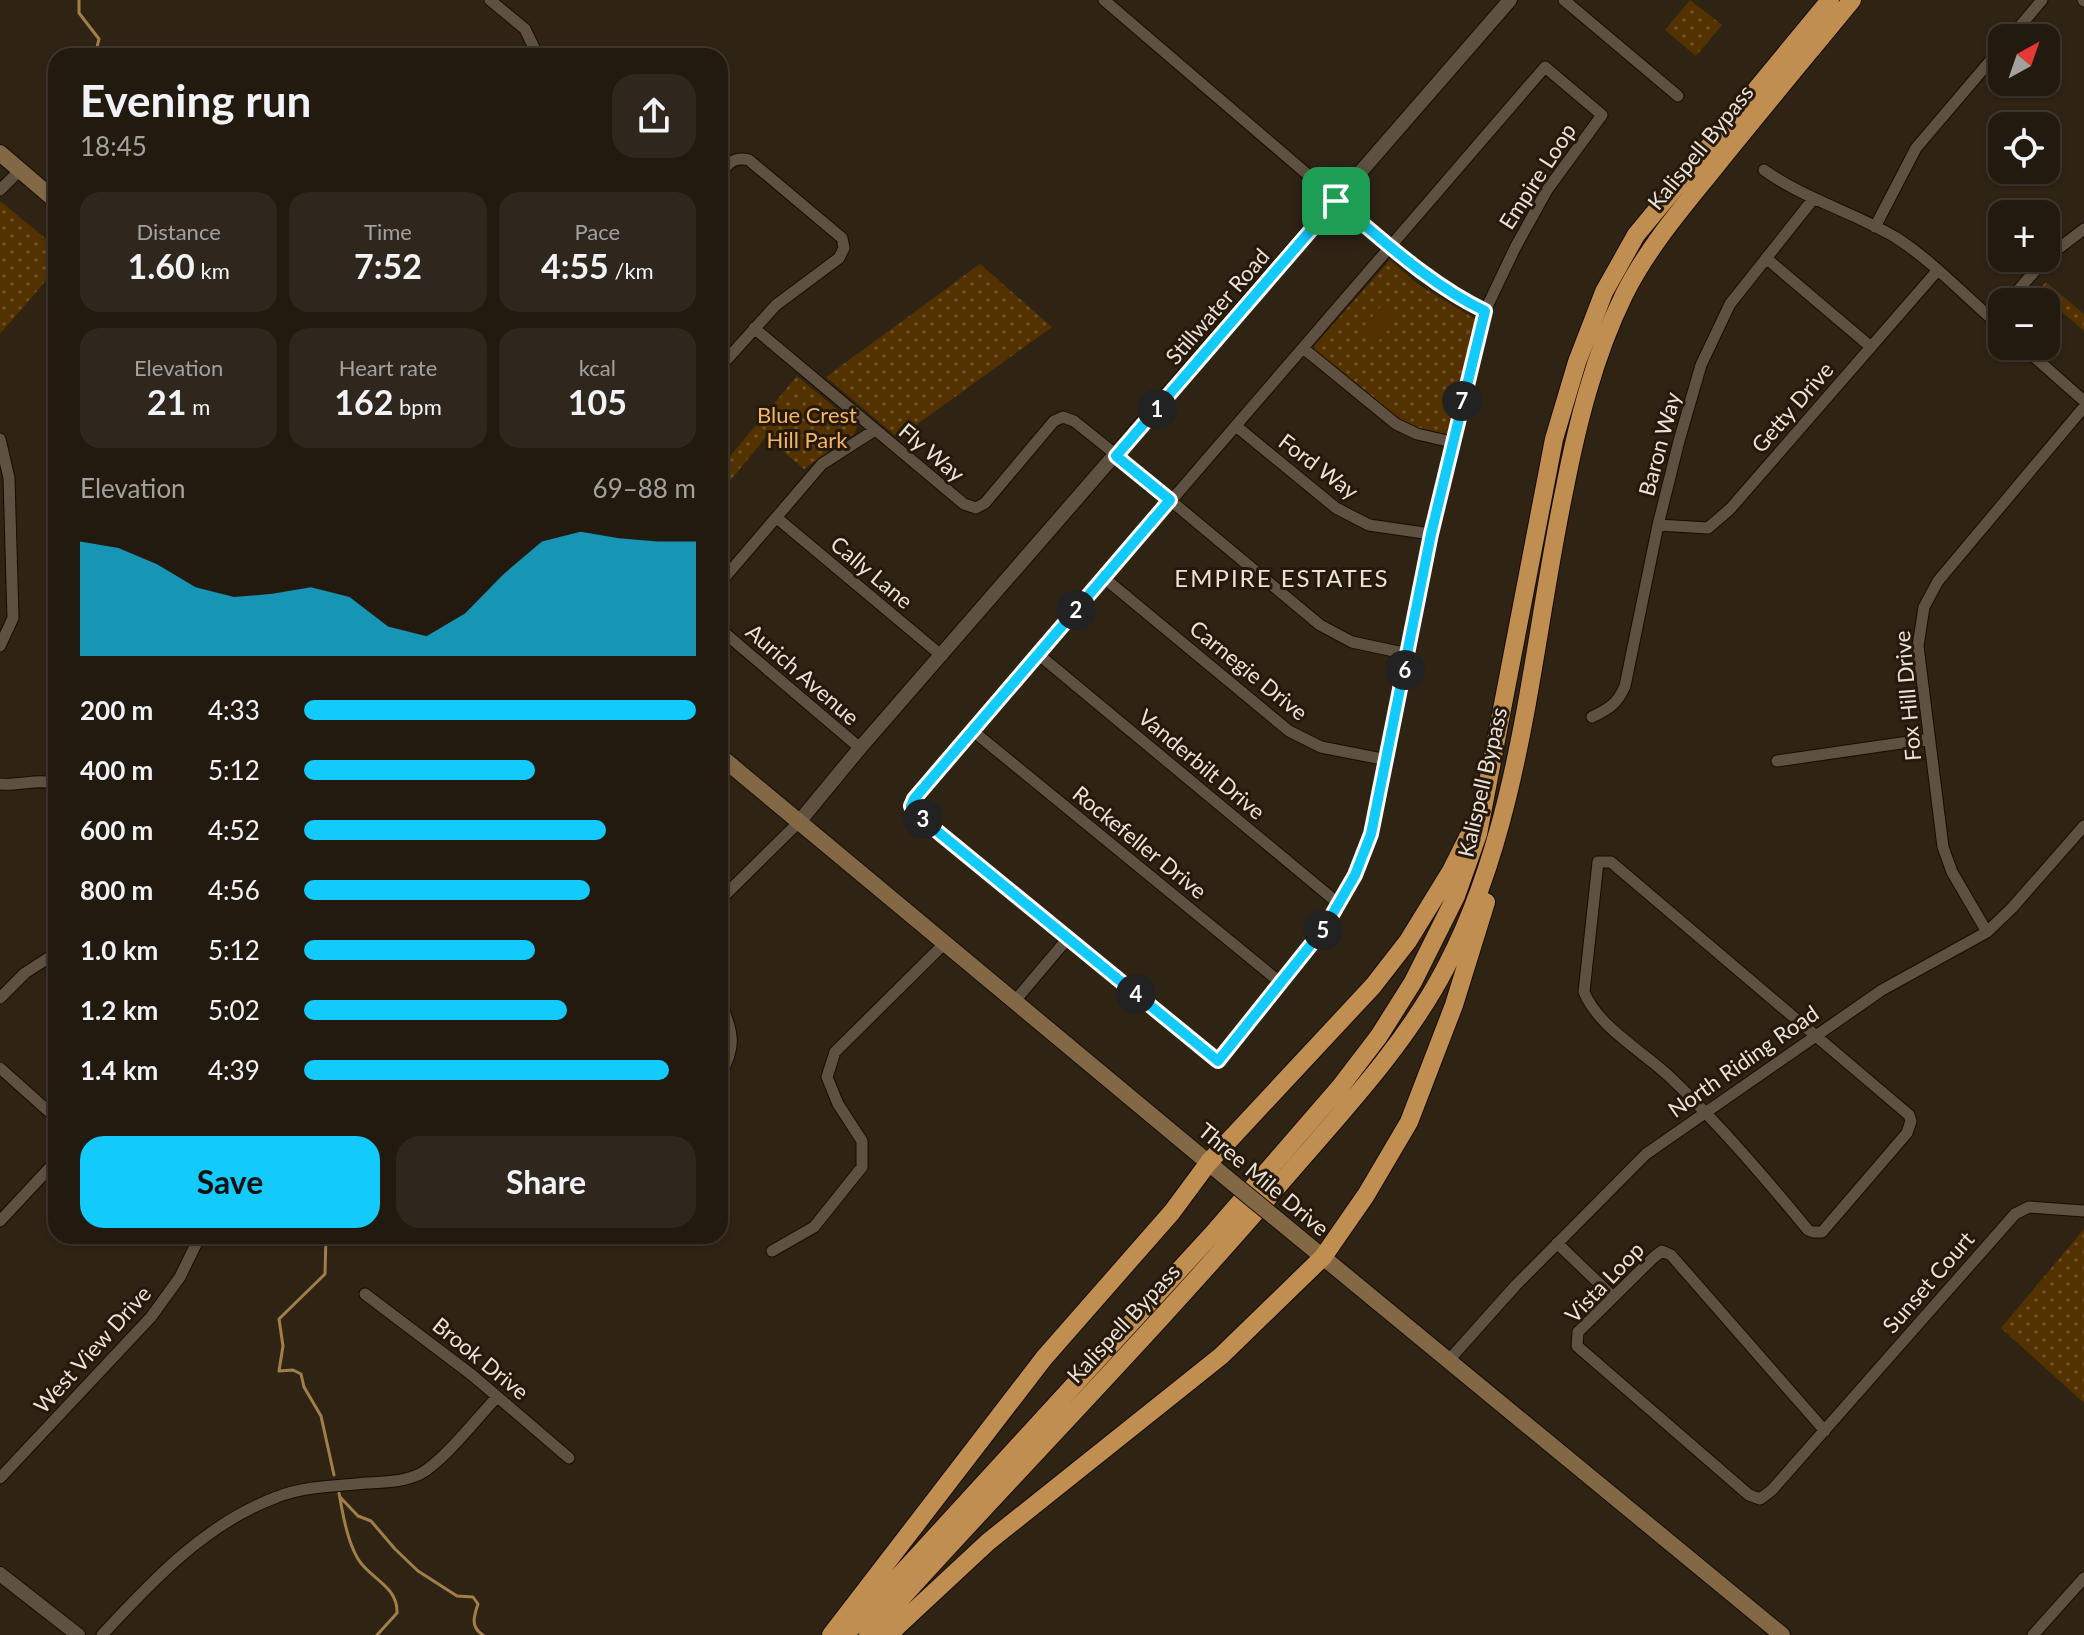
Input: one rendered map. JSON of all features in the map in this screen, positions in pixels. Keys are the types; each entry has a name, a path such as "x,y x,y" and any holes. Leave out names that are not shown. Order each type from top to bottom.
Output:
{"highway":[{"name":"Kalispell Bypass","path":"845,1635 1216,1230 1340,1087 1394,1013 1429,952 1469,862 1485,802 1554,439 1577,362 1604,292 1636,235 1830,0"},
{"name":"Kalispell Bypass","path":"868,1635 1227,1245 1414,1022 1447,966 1498,835 1523,719 1574,440 1596,364 1623,297 1654,243 1852,0"},
{"path":"831,1635 1044,1358 1172,1212 1209,1162 1373,986 1408,941 1451,871 1485,802"},
{"path":"888,1635 988,1542 1221,1356 1323,1257 1366,1195 1409,1122 1471,952 1486,900 1489,864"}],"main road":[{"path":"0,153 48,194"},
{"name":"Three Mile Drive","path":"728,763 1782,1635"}],"street":[{"path":"490,0 525,29 534,48"},
{"path":"1104,0 1434,283 1485,311"},
{"name":"Stillwater Road","path":"799,822 1510,0"},
{"path":"1564,0 1678,96"},
{"path":"2022,24 2042,0"},
{"path":"1875,227 1916,148 1988,63"},
{"name":"Empire Loop","path":"1545,67 1602,115 1547,190 1485,311 1431,534 1371,834 1355,875 1325,927 1218,1061 915,813 911,806 1103,577 1392,247 1545,67"},
{"path":"728,165 741,158 749,160 842,238 844,248 839,258 792,291 728,358"},
{"path":"0,190 20,170"},
{"path":"1764,170 1906,245 1988,316"},
{"name":"Baron Way","path":"1592,717 1619,700 1625,686 1658,525 1701,365 1730,304 1814,198"},
{"path":"2060,247 2084,229"},
{"path":"1766,258 1871,347"},
{"name":"Getty Drive","path":"1658,525 1708,528 1730,509 1937,271"},
{"path":"2020,288 2034,272"},
{"name":"Fly Way","path":"754,328 964,504 976,508 985,503 1054,421 1063,417 1074,421 1116,456"},
{"path":"1303,348 1396,424 1417,434 1452,442"},
{"path":"2038,360 2084,401"},
{"name":"Fox Hill Drive","path":"1987,932 1952,872 1943,847 1918,646 1921,616 1928,598 1950,565 2084,407"},
{"name":"Ford Way","path":"1236,426 1336,508 1369,525 1431,534"},
{"path":"728,574 822,464 875,430"},
{"path":"0,439 9,478 5,510 13,618 0,646"},
{"path":"1116,456 1320,625 1352,642 1408,654"},
{"name":"Cally Lane","path":"777,518 942,656"},
{"name":"Carnegie Drive","path":"1103,577 1289,731 1321,747 1387,760"},
{"name":"Aurich Avenue","path":"728,636 860,748"},
{"name":"Vanderbilt Drive","path":"1038,654 1339,904"},
{"name":"Rockefeller Drive","path":"973,731 1281,983"},
{"path":"1777,761 1929,739"},
{"path":"0,784 48,781"},
{"path":"728,892 799,822"},
{"name":"North Riding Road","path":"1449,1360 1557,1243 1646,1154 1904,976 1987,932 2084,826"},
{"path":"1598,862 1611,862 1906,1111 1911,1121 1907,1133 1822,1232 1817,1233 1808,1230 1703,1113 1670,1077 1603,1020 1588,1003 1584,992 1598,862"},
{"path":"1014,1002 1068,938"},
{"path":"772,1251 814,1227 862,1167 862,1141 838,1104 827,1077 835,1052 945,943"},
{"path":"0,998 25,973 48,958"},
{"path":"728,1022 733,1036 728,1061"},
{"path":"0,1068 48,1111"},
{"path":"0,1221 48,1170"},
{"name":"Sunset Court","path":"1760,1499 1772,1490 1825,1431 2015,1214 2029,1207 2084,1211"},
{"path":"1557,1243 1612,1296"},
{"name":"West View Drive","path":"0,1478 151,1317 180,1277 196,1244"},
{"name":"Vista Loop","path":"1760,1499 1749,1495 1577,1346 1575,1338 1578,1332 1612,1296 1662,1251 1671,1255 1825,1431"},
{"name":"Brook Drive","path":"365,1294 410,1326 569,1458"},
{"path":"102,1635 186,1551 232,1520 272,1498 292,1492 399,1481 418,1475 433,1464 497,1397"},
{"path":"0,1574 78,1635"},
{"path":"2033,1635 2084,1578"}],"green space":[{"path":"1690,0 1722,25 1696,56 1665,30"},
{"path":"0,201 48,240 48,278 0,334"},
{"path":"1390,260 1419,285 1477,320 1445,436 1409,427 1315,351 1314,346"},
{"path":"980,264 1052,327 898,438 826,377"},
{"path":"2060,294 2084,314 2084,331 2060,310"},
{"path":"1385,302 1400,315 1375,345 1359,332"},
{"name":"Blue Crest Hill Park","path":"797,376 857,426 855,433 804,469 766,437 728,483 728,459"},
{"path":"2084,1229 2084,1403 2001,1328"}],"waterway":[{"path":"79,0 79,13 99,39 97,48"},
{"path":"326,1244 325,1274 279,1319 283,1346 279,1371 293,1370 301,1374 304,1387 321,1416 334,1475"},
{"path":"339,1493 354,1552 363,1566 388,1589 396,1604 397,1613 377,1635"},
{"path":"340,1497 358,1516 371,1521 418,1571 457,1596 473,1597 478,1604 475,1625 483,1635"}],"district":[{"name":"EMPIRE ESTATES","path":"1282,577"}],"route":[{"path":"1336,201 1434,283 1485,311 1431,534 1371,834 1355,875 1325,927 1218,1061 915,813 911,806 1170,500 1116,456 1336,201"}]}
